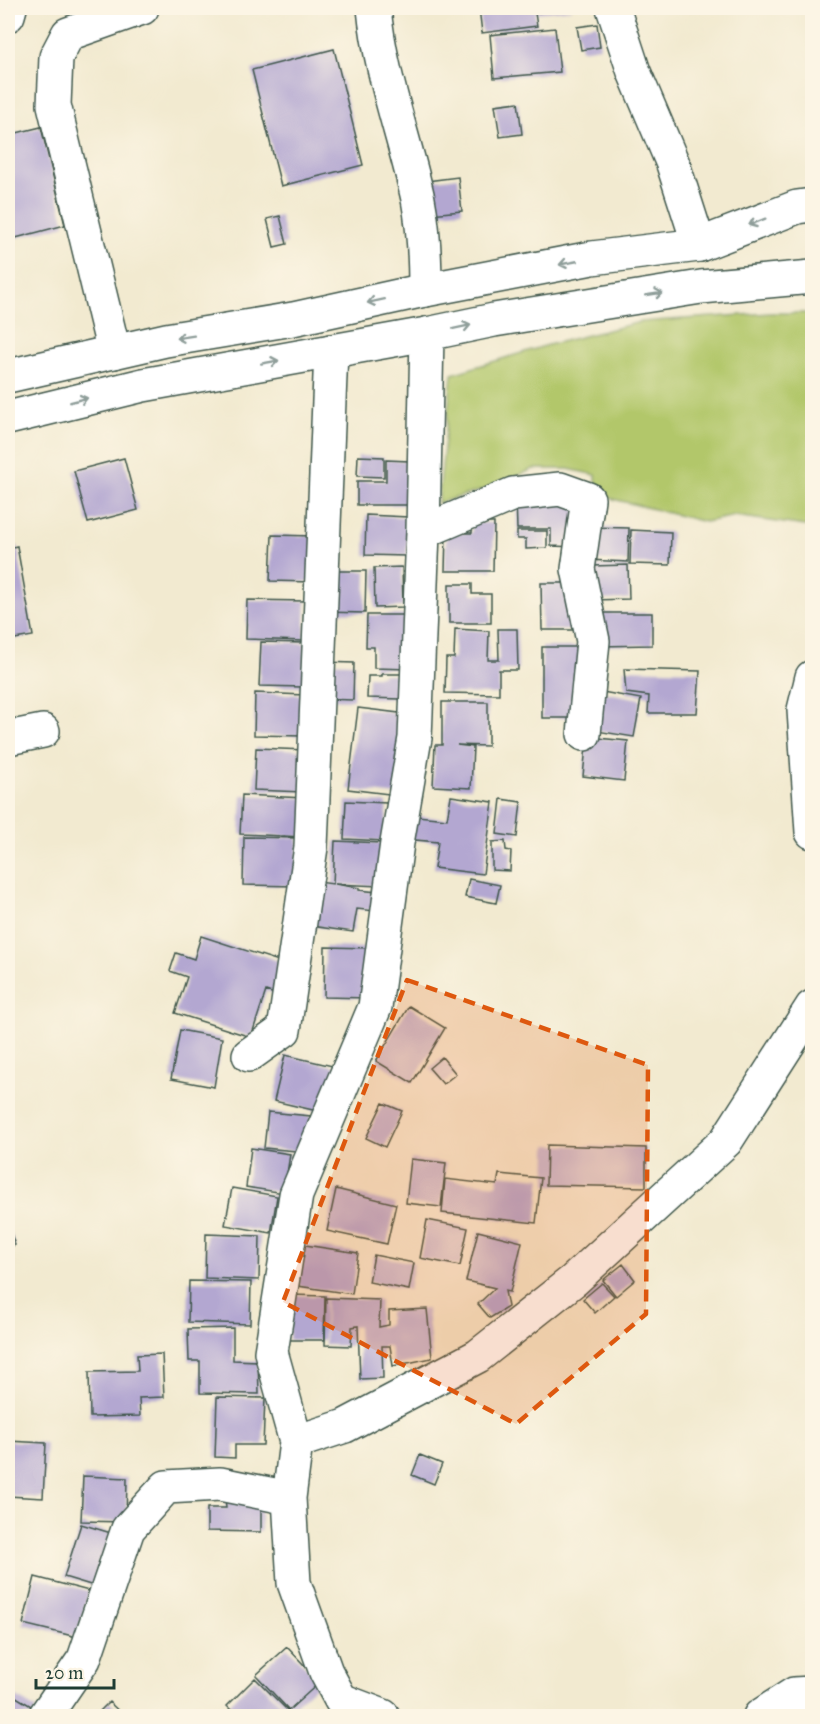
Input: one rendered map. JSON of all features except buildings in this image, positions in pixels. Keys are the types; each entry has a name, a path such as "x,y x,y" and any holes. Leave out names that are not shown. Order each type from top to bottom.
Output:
{"street":[{"path":"8,15 10,8"},
{"path":"114,352 54,105 55,68 56,57 68,34 142,8"},
{"path":"374,8 390,97 418,200 424,245 424,290"},
{"path":"613,8 634,72 673,164 699,245"},
{"path":"8,376 166,340 293,319 424,290 592,258 699,245 797,207 813,205"},
{"path":"15,416 143,385 494,320 700,287 813,277"},
{"path":"383,1716 334,1708 326,1672 294,1583 289,1498 296,1442 271,1352 296,1195 375,1007 397,843 415,738 423,532 427,334"},
{"path":"249,1054 284,1030 311,846 331,351"},
{"path":"423,532 513,494 560,489 588,499 578,569 592,641 584,734"},
{"path":"813,676 804,710 813,832"},
{"path":"8,738 43,731"},
{"path":"296,1442 345,1426 478,1356 574,1280 726,1141 813,1007"},
{"path":"45,1716 84,1659 128,1529 166,1487 220,1484 289,1498"},
{"path":"760,1716 794,1694 813,1693"}],"highlighted area":[{"path":"407,980 648,1065 646,1314 516,1424 283,1302"}],"green space":[{"path":"771,313 812,313 812,527 735,516 705,522 597,495 596,475 568,469 533,469 493,487 438,503 452,374 548,345 640,322"}]}
